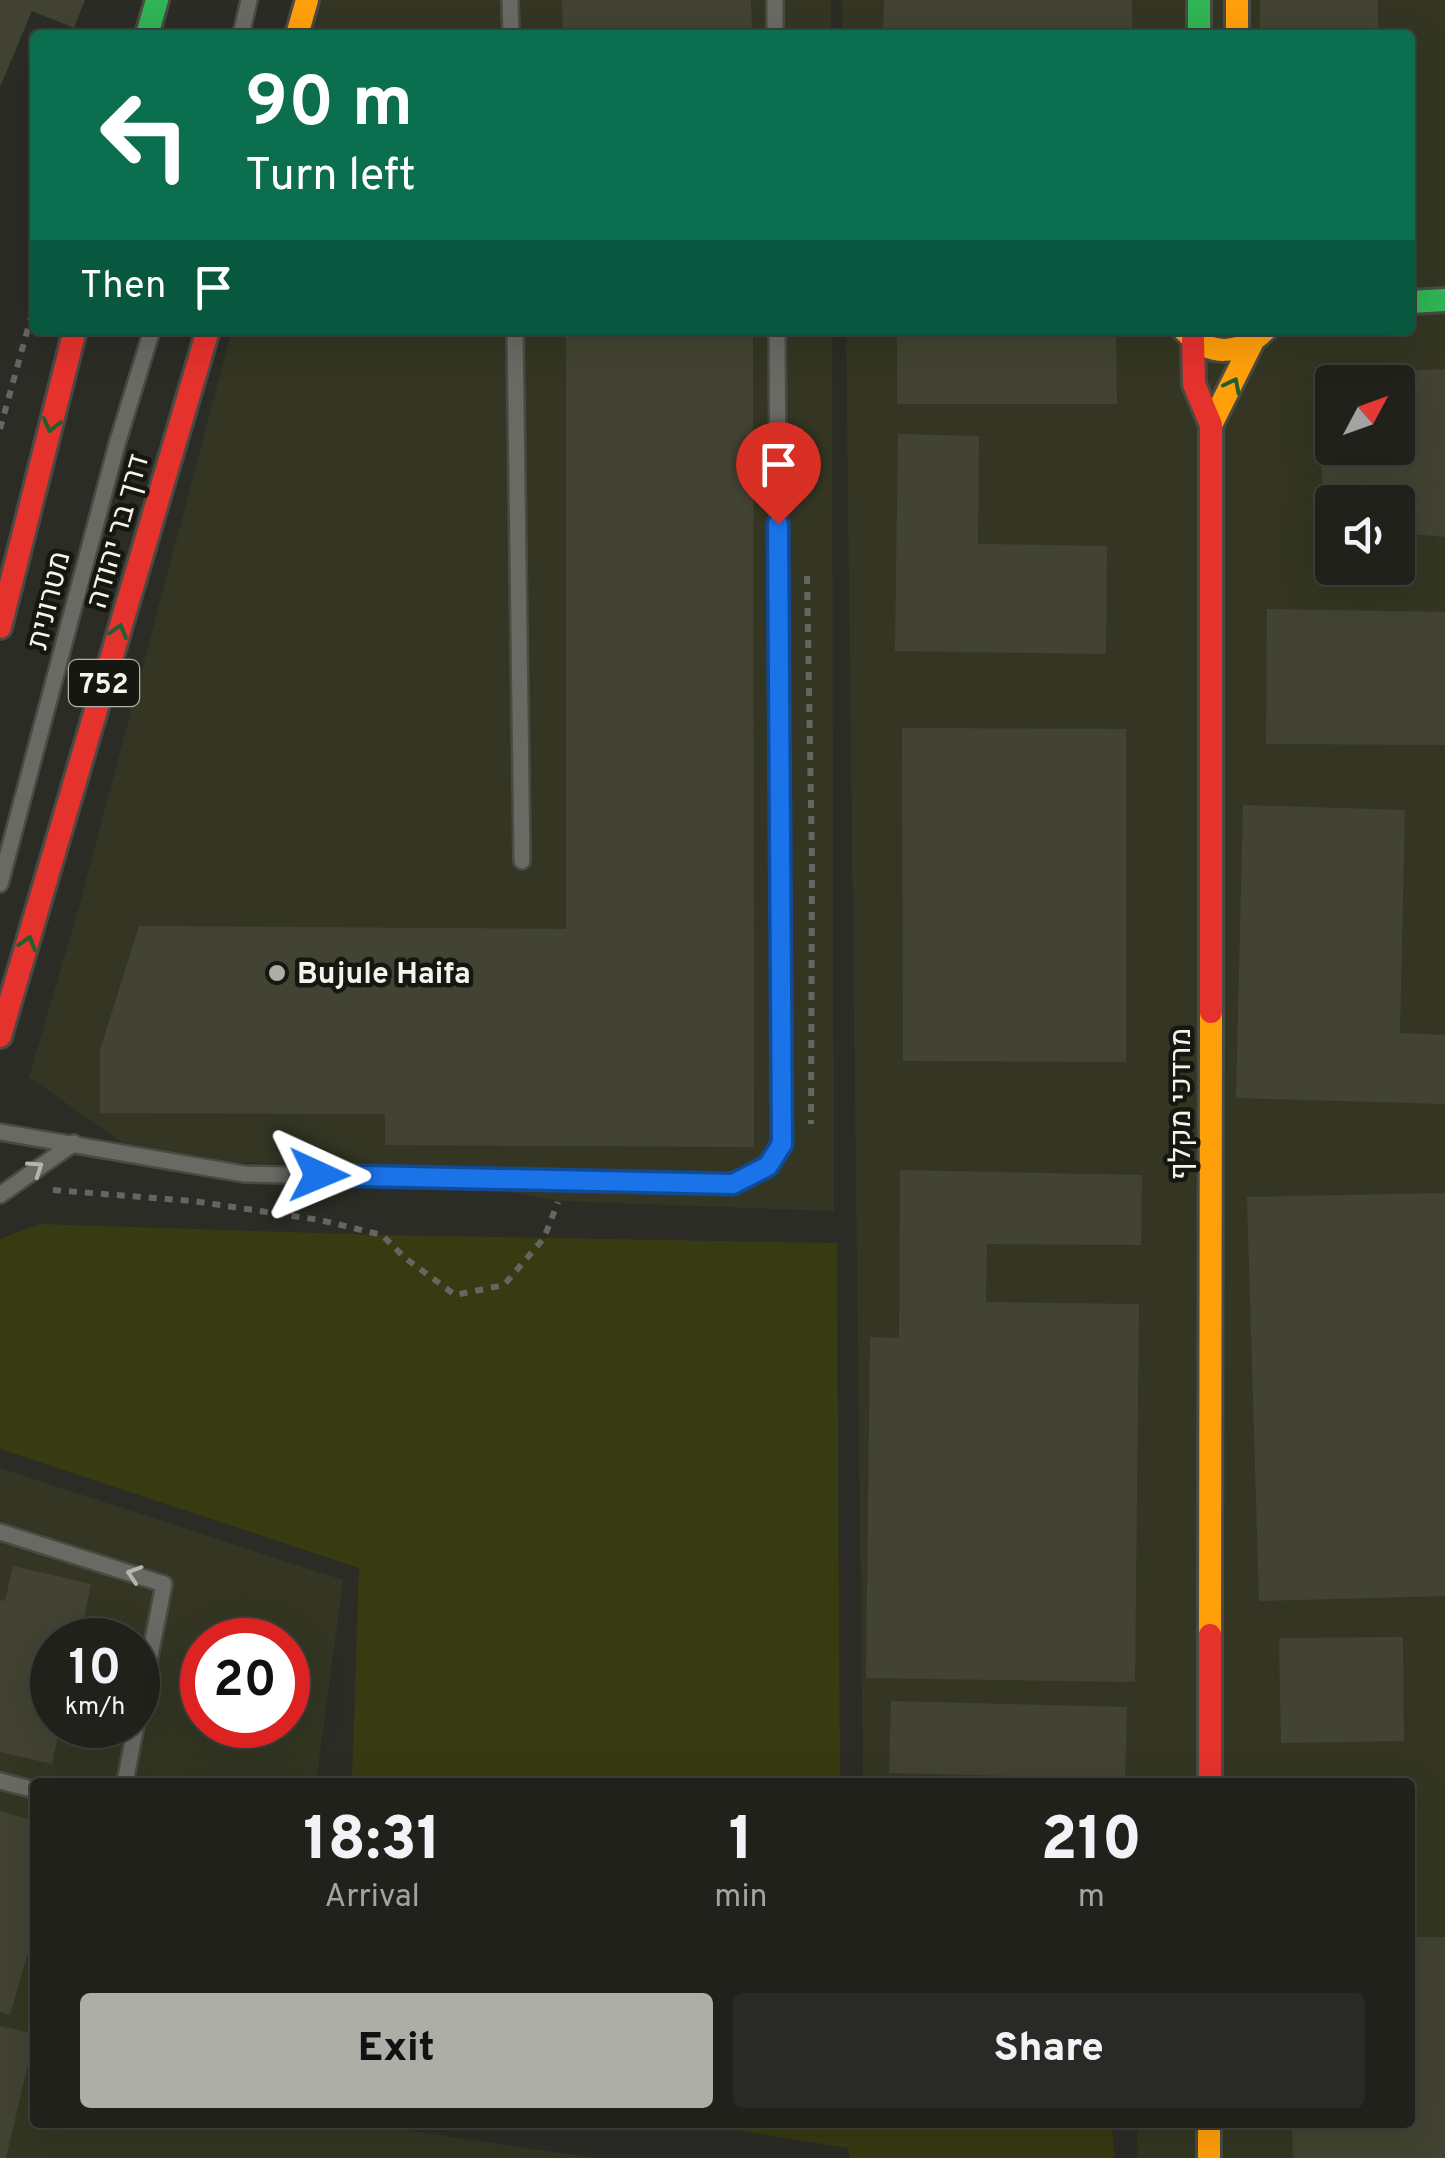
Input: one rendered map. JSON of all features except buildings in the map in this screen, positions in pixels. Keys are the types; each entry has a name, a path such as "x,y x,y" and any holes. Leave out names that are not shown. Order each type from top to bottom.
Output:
{"street":[{"path":"148,30 156,0"},
{"path":"1198,0 1199,30"},
{"path":"1237,0 1238,30"},
{"path":"298,30 306,4"},
{"path":"1415,302 1445,300"},
{"path":"0,626 74,335"},
{"name":"דרך בר יהודה","path":"0,1036 208,335"},
{"path":"1188,335 1222,352 1261,335"},
{"name":"מרדכי מקלף","path":"1188,335 1194,384 1211,425 1210,1778"},
{"path":"1211,425 1262,335"},
{"path":"1209,2158 1210,2128"}],"lane":[{"path":"242,30 249,0"},
{"path":"510,0 510,30"},
{"path":"775,0 775,30"},
{"path":"306,4 309,30"},
{"name":"מטרונית","path":"0,884 117,444 150,335"},
{"path":"516,335 522,860"},
{"path":"0,1132 244,1174 733,1184 768,1166 782,1144 777,335"},
{"path":"0,1195 74,1143"},
{"path":"0,1532 164,1584 157,1618"},
{"path":"126,1778 132,1748"},
{"path":"0,1780 30,1789"}],"path":[{"path":"0,430 30,321"},
{"path":"807,566 812,861 810,1126"},
{"path":"46,1193 60,1188 155,1197 320,1220 382,1236 404,1258 455,1295 504,1285 544,1238 558,1202 577,1202"}],"shaded area":[{"path":"319,0 831,0 831,30 310,30"},
{"path":"842,0 1445,0 1445,2158 1138,2158 1137,2128 1415,2128 1415,1778 863,1778 846,335 1415,335 1415,30 842,30"},
{"path":"231,335 832,335 834,1211 559,1201 368,1165 148,1161 29,1077 79,907"},
{"path":"0,1468 343,1580 317,1778 30,1778 30,2128 391,2128 594,2158 0,2158"}],"green space":[{"path":"40,1224 837,1243 840,1778 352,1778 359,1568 0,1449 0,1239"},
{"path":"723,2128 1112,2128 1114,2158 850,2158 848,2148"}],"traffic: fast":[{"path":"148,30 157,0"},
{"path":"1199,0 1199,30"},
{"path":"1415,302 1445,300"}],"traffic: slow":[{"path":"298,30 307,0"},
{"path":"1237,0 1237,30"},
{"path":"1190,335 1204,345 1224,350 1245,345 1259,335"},
{"path":"1211,425 1252,343"},
{"path":"1210,1635 1211,1012"},
{"path":"1209,2128 1209,2158"}],"traffic: jam":[{"path":"0,627 74,335"},
{"path":"0,1036 207,335"},
{"path":"1193,340 1194,384 1211,425 1211,1012"},
{"path":"1210,1635 1210,1778"}],"place":[{"name":"Bujule Haifa","path":"277,973"}],"route":[{"path":"319,1175 733,1184 768,1166 782,1144 778,524"}]}
